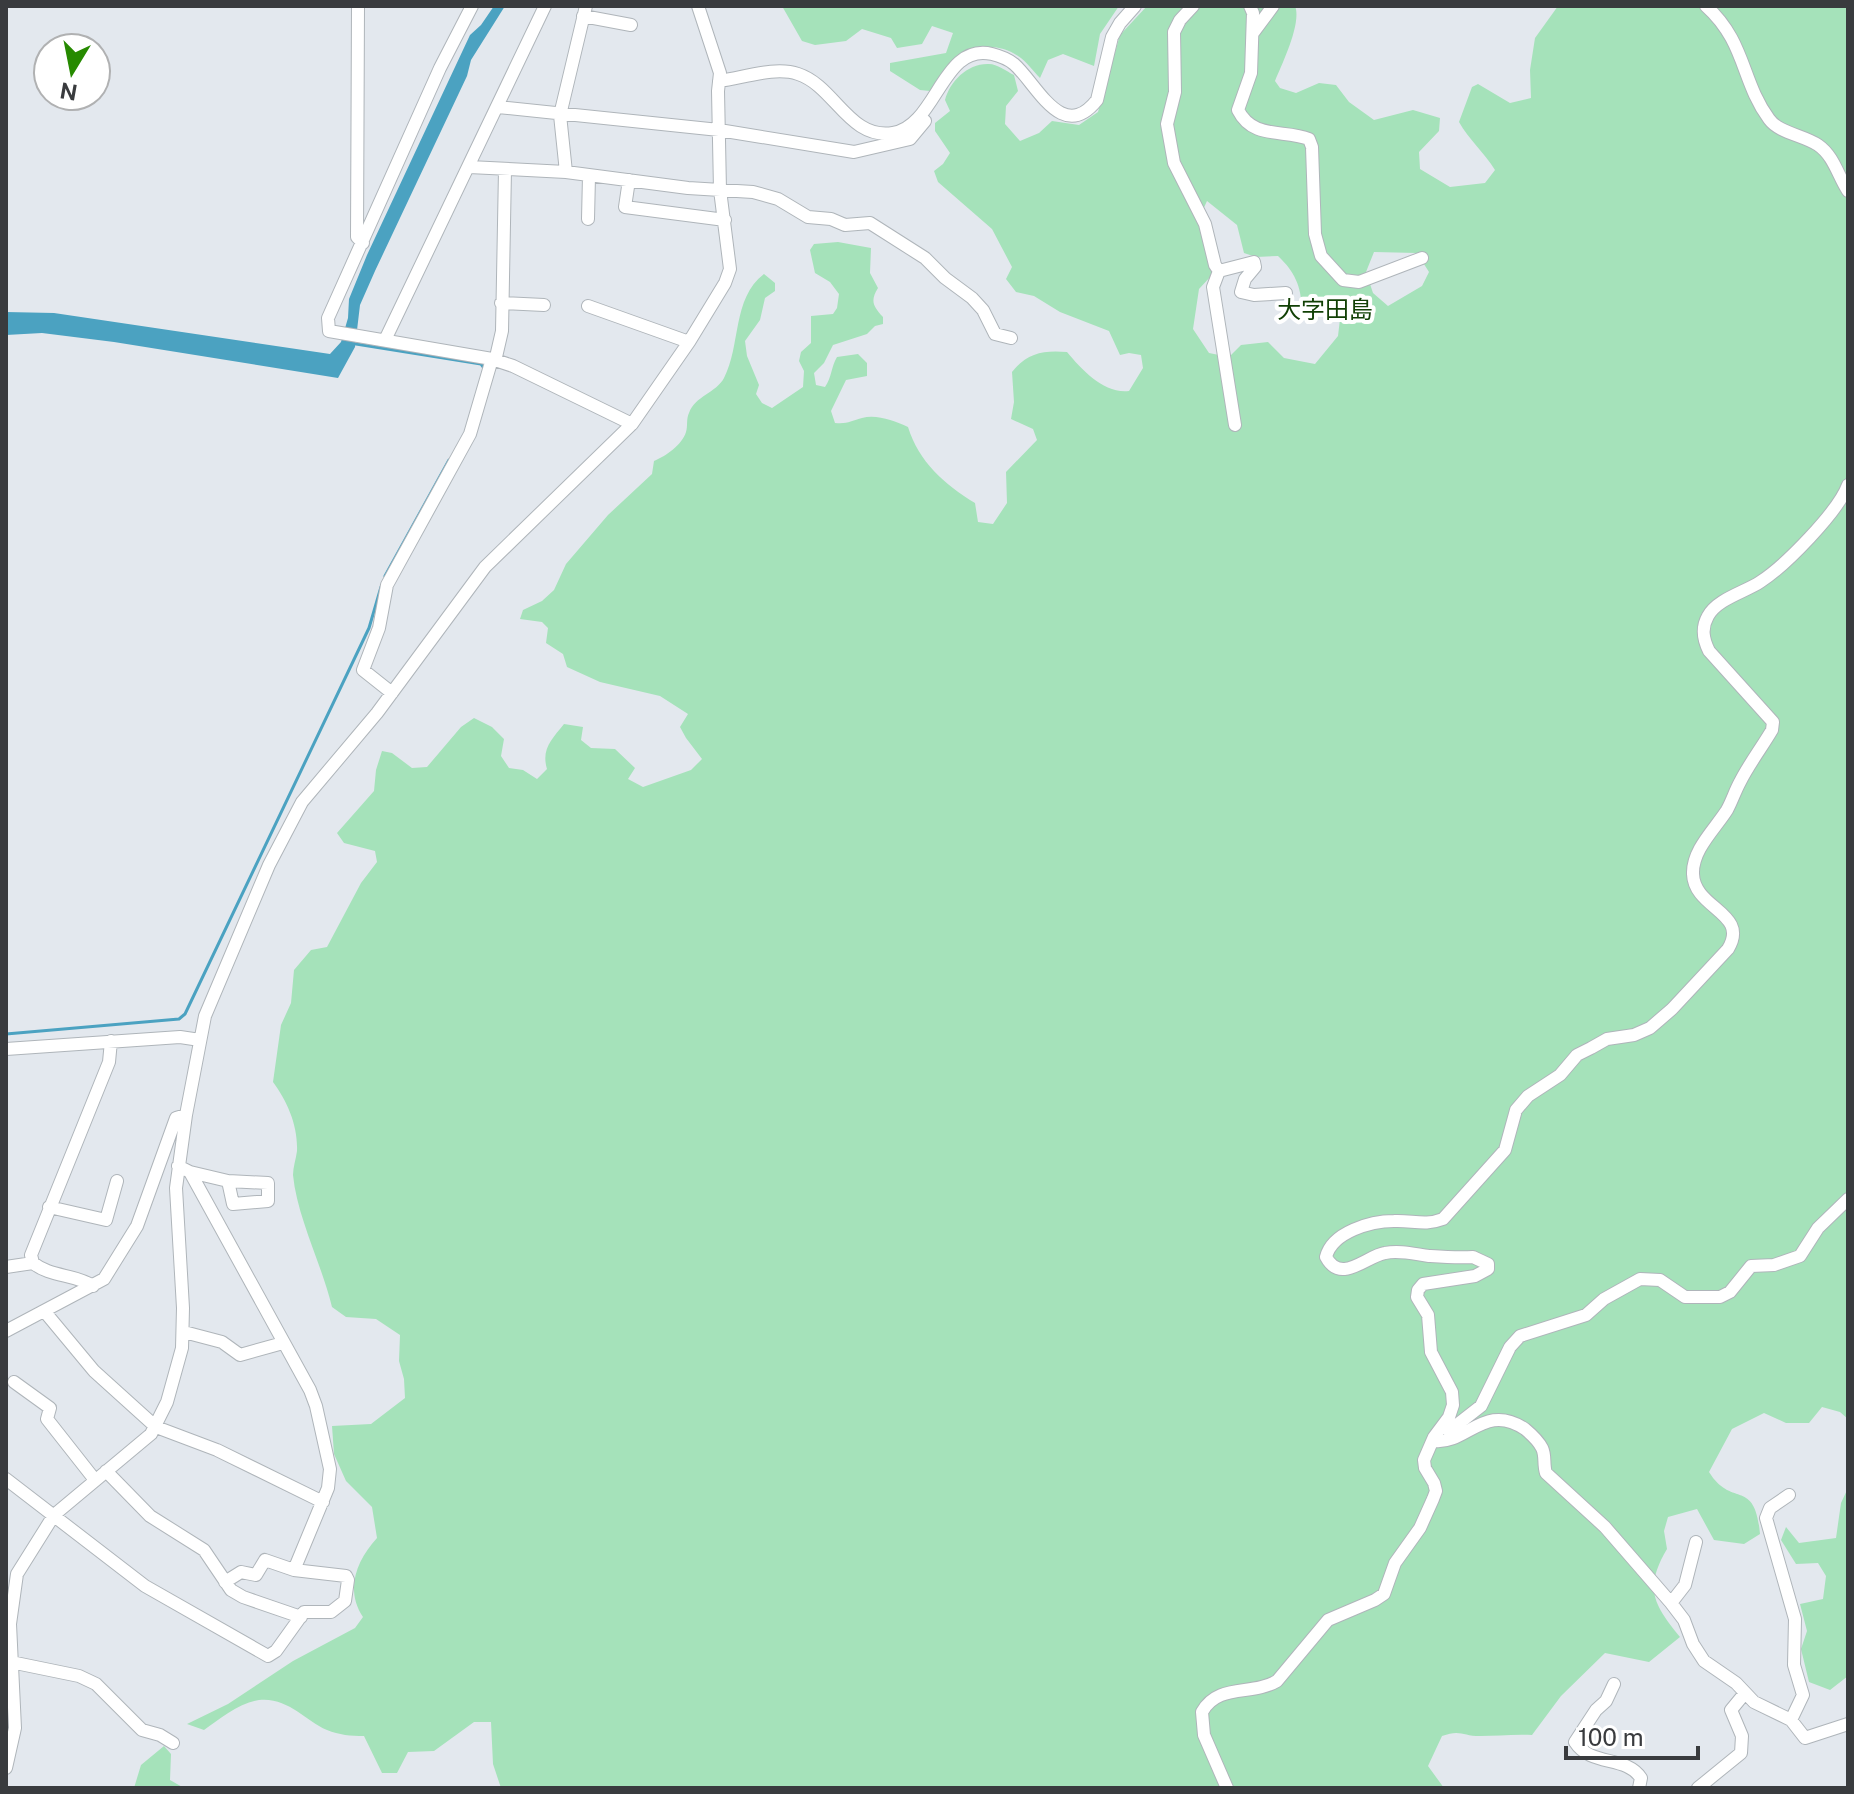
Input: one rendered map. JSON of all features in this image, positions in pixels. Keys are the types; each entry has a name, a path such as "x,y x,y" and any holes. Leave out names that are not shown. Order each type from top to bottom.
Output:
{"street":[{"path":"358,6 357,237 363,243"},
{"path":"472,6 440,68 328,318 329,331 492,359 513,366 632,424"},
{"path":"385,340 545,6"},
{"path":"6,1768 15,1728 8,1662 11,1602 17,1574 54,1515 156,1427 179,1364 184,1332 176,1208 184,1169 186,1115 213,991 269,865 302,802 392,693 485,567 632,424 716,301 730,269 720,190 720,73 698,6"},
{"path":"719,81 780,72 801,75 811,80 858,124 871,132 883,134 913,125 960,61 974,53 989,53 1014,65 1047,105 1059,113 1074,115 1082,113 1097,100 1102,87 1104,60 1112,37 1135,6"},
{"path":"1193,6 1174,32 1175,92 1167,124 1174,163 1205,224 1219,271"},
{"path":"1250,6 1253,13 1251,73 1238,110 1243,120 1254,129 1309,139 1312,147 1315,234 1321,256 1343,280 1359,282 1422,258"},
{"path":"1253,33 1273,6"},
{"path":"1706,6 1730,31 1771,124 1819,145 1830,157 1848,191"},
{"path":"566,172 560,115 585,11 631,25"},
{"path":"498,107 719,130 843,151 910,139 940,98 937,92"},
{"path":"469,167 566,172 770,195 801,215 831,219 845,225 870,223 925,258 972,298 983,310 995,334 1011,338"},
{"path":"392,693 363,670 379,628 387,585 470,434 492,359 496,357 502,331 505,170"},
{"path":"588,219 589,176"},
{"path":"629,180 625,207 725,220"},
{"path":"1219,271 1254,262 1255,267 1245,279 1241,292 1254,295 1286,293"},
{"path":"1219,271 1213,297 1235,425"},
{"path":"501,303 544,305"},
{"path":"588,306 689,342"},
{"path":"1227,1788 1202,1727 1202,1712 1207,1704 1225,1692 1269,1686 1277,1681 1328,1620 1384,1594 1395,1563 1420,1528 1436,1491 1424,1460 1453,1405 1452,1392 1431,1352 1431,1327 1417,1297 1418,1290 1423,1284 1482,1274 1488,1269 1488,1264 1473,1257 1390,1252 1352,1268 1340,1269 1330,1264 1326,1257 1328,1248 1341,1237 1366,1225 1394,1221 1429,1225 1443,1219 1505,1150 1516,1110 1528,1096 1560,1075 1577,1055 1607,1039 1634,1035 1650,1028 1728,949 1735,938 1735,931 1729,920 1696,889 1693,874 1696,856 1726,812 1747,769 1772,730 1773,722 1709,651 1703,640 1704,627 1709,614 1718,605 1761,582 1788,559 1840,502 1848,485"},
{"path":"6,1049 180,1037 200,1040"},
{"path":"33,1263 34,1246 109,1062 111,1041"},
{"path":"6,1331 93,1286 109,1273 137,1226 176,1118 186,1115"},
{"path":"184,1169 228,1181"},
{"path":"184,1169 310,1390 316,1406 330,1469 328,1488 294,1570"},
{"path":"49,1207 106,1220 117,1181"},
{"path":"1434,1442 1481,1406 1510,1347 1520,1336 1586,1315 1604,1299 1640,1279 1660,1280 1685,1297 1720,1297 1730,1292 1751,1266 1774,1265 1800,1256 1818,1228 1848,1199"},
{"path":"6,1267 33,1263 43,1270 86,1281 93,1286"},
{"path":"45,1312 94,1371 156,1427 217,1450 323,1502"},
{"path":"184,1332 222,1342 240,1355 283,1343"},
{"path":"14,1382 50,1408 47,1419 95,1480"},
{"path":"1434,1442 1446,1441 1480,1424 1506,1420 1514,1422 1530,1433 1541,1446 1543,1466 1553,1482 1605,1527 1671,1603 1684,1620 1693,1644 1704,1661 1754,1702 1791,1720 1802,1736 1810,1739 1848,1724"},
{"path":"106,1471 150,1516 204,1550 231,1590 301,1617"},
{"path":"6,1479 145,1586 268,1656 276,1651 304,1612 331,1612 345,1601 348,1580 346,1576 294,1570 265,1560 256,1575 241,1572 225,1582"},
{"path":"1789,1495 1770,1508 1766,1518 1797,1630 1794,1665 1803,1695 1791,1720"},
{"path":"1671,1603 1685,1585 1696,1542"},
{"path":"8,1662 79,1676 96,1684 142,1730 173,1743"},
{"path":"1614,1684 1606,1701 1596,1710 1575,1742 1594,1758 1625,1765 1638,1773 1641,1778 1639,1788"},
{"path":"1698,1788 1741,1753 1742,1736 1731,1710 1745,1693"}],"green space":[{"path":"782,6 1119,6 1100,34 1094,66 1063,54 1048,60 1040,78 1018,56 991,47 967,53 956,60 930,91 920,90 890,71 890,63 946,53 953,33 932,26 922,44 897,48 891,38 862,29 846,41 815,45 802,41"},
{"path":"1147,6 1295,6 1294,33 1275,81 1280,88 1296,93 1319,83 1336,85 1349,102 1374,120 1413,110 1440,118 1439,131 1419,152 1420,169 1450,187 1485,183 1495,170 1459,122 1472,87 1478,84 1510,103 1531,98 1530,70 1535,38 1558,6 1848,6 1848,1419 1840,1412 1822,1407 1809,1423 1786,1423 1764,1413 1732,1429 1709,1472 1726,1489 1748,1499 1753,1505 1760,1534 1744,1544 1714,1540 1697,1509 1668,1517 1664,1531 1667,1549 1656,1575 1655,1595 1663,1615 1680,1637 1649,1662 1605,1653 1561,1696 1532,1735 1457,1733 1442,1736 1428,1766 1444,1788 501,1788 493,1764 491,1722 474,1722 434,1751 408,1752 397,1773 382,1773 364,1736 327,1730 279,1702 259,1700 244,1704 204,1730 187,1724 228,1704 293,1661 355,1628 363,1617 354,1586 363,1556 377,1538 372,1507 346,1481 334,1454 332,1426 371,1424 405,1398 399,1361 400,1335 376,1319 346,1317 332,1307 295,1191 293,1175 297,1141 294,1123 273,1082 281,1025 291,1003 294,970 311,950 327,947 361,883 377,862 375,851 344,843 337,833 374,791 382,751 392,753 412,768 427,767 461,727 474,718 492,727 504,739 501,756 509,768 523,770 537,779 547,769 545,756 549,745 564,724 583,727 581,740 591,748 615,749 635,768 628,779 643,787 691,770 702,759 680,727 688,714 660,696 600,682 567,667 563,654 546,643 548,628 542,622 520,619 523,610 542,601 554,590 566,564 608,515 652,474 654,461 681,441 692,407 724,378 747,296 764,274 775,283 775,291 765,298 760,320 745,341 747,356 759,385 756,394 762,403 772,408 803,387 804,371 799,361 801,352 811,343 811,316 833,314 839,294 830,282 815,273 810,250 814,244 838,242 871,248 870,273 878,288 874,303 883,317 883,324 875,326 867,334 833,345 824,363 814,373 816,385 825,387 837,357 858,354 867,363 867,376 846,380 831,411 835,423 874,417 908,427 919,451 934,471 975,503 978,522 993,524 1007,503 1006,472 1037,440 1033,429 1011,419 1014,402 1012,372 1036,354 1067,352 1102,385 1129,391 1143,368 1141,355 1120,355 1109,331 1060,312 1034,296 1016,292 1006,279 1012,267 992,229 938,182 934,171 950,153 935,131 935,123 950,111 945,100 956,80 967,70 989,64 1014,75 1018,91 1006,106 1005,124 1020,141 1039,133 1052,121 1079,125 1098,112 1120,35","holes":["1207,201 1237,225 1244,253 1256,257 1278,256 1284,262 1296,280 1302,309 1310,315 1335,312 1340,319 1338,336 1315,364 1284,358 1268,342 1241,345 1229,357 1209,353 1193,329 1199,289 1212,275 1201,214","1374,252 1417,253 1429,272 1422,286 1388,306 1373,293 1366,272"]},
{"path":"1848,1488 1848,1676 1830,1690 1809,1682 1801,1649 1807,1631 1800,1604 1823,1599 1826,1576 1818,1563 1796,1564 1781,1540 1786,1527 1799,1543 1836,1538 1841,1503"},
{"path":"164,1746 171,1754 170,1780 184,1788 134,1788 141,1765"}],"water":[{"path":"494,6 505,6 471,60 467,76 375,271 360,305 355,347 338,378 114,342 42,333 6,335 6,312 54,313 330,354 341,342 348,318 349,299 367,255 470,35"}],"waterway":[{"path":"356,344 481,364 484,368"},
{"path":"385,576 449,460"},
{"path":"6,1034 179,1019 185,1014 369,628 381,587"}],"district":[{"name":"大字田島","path":"1325,309"}]}
